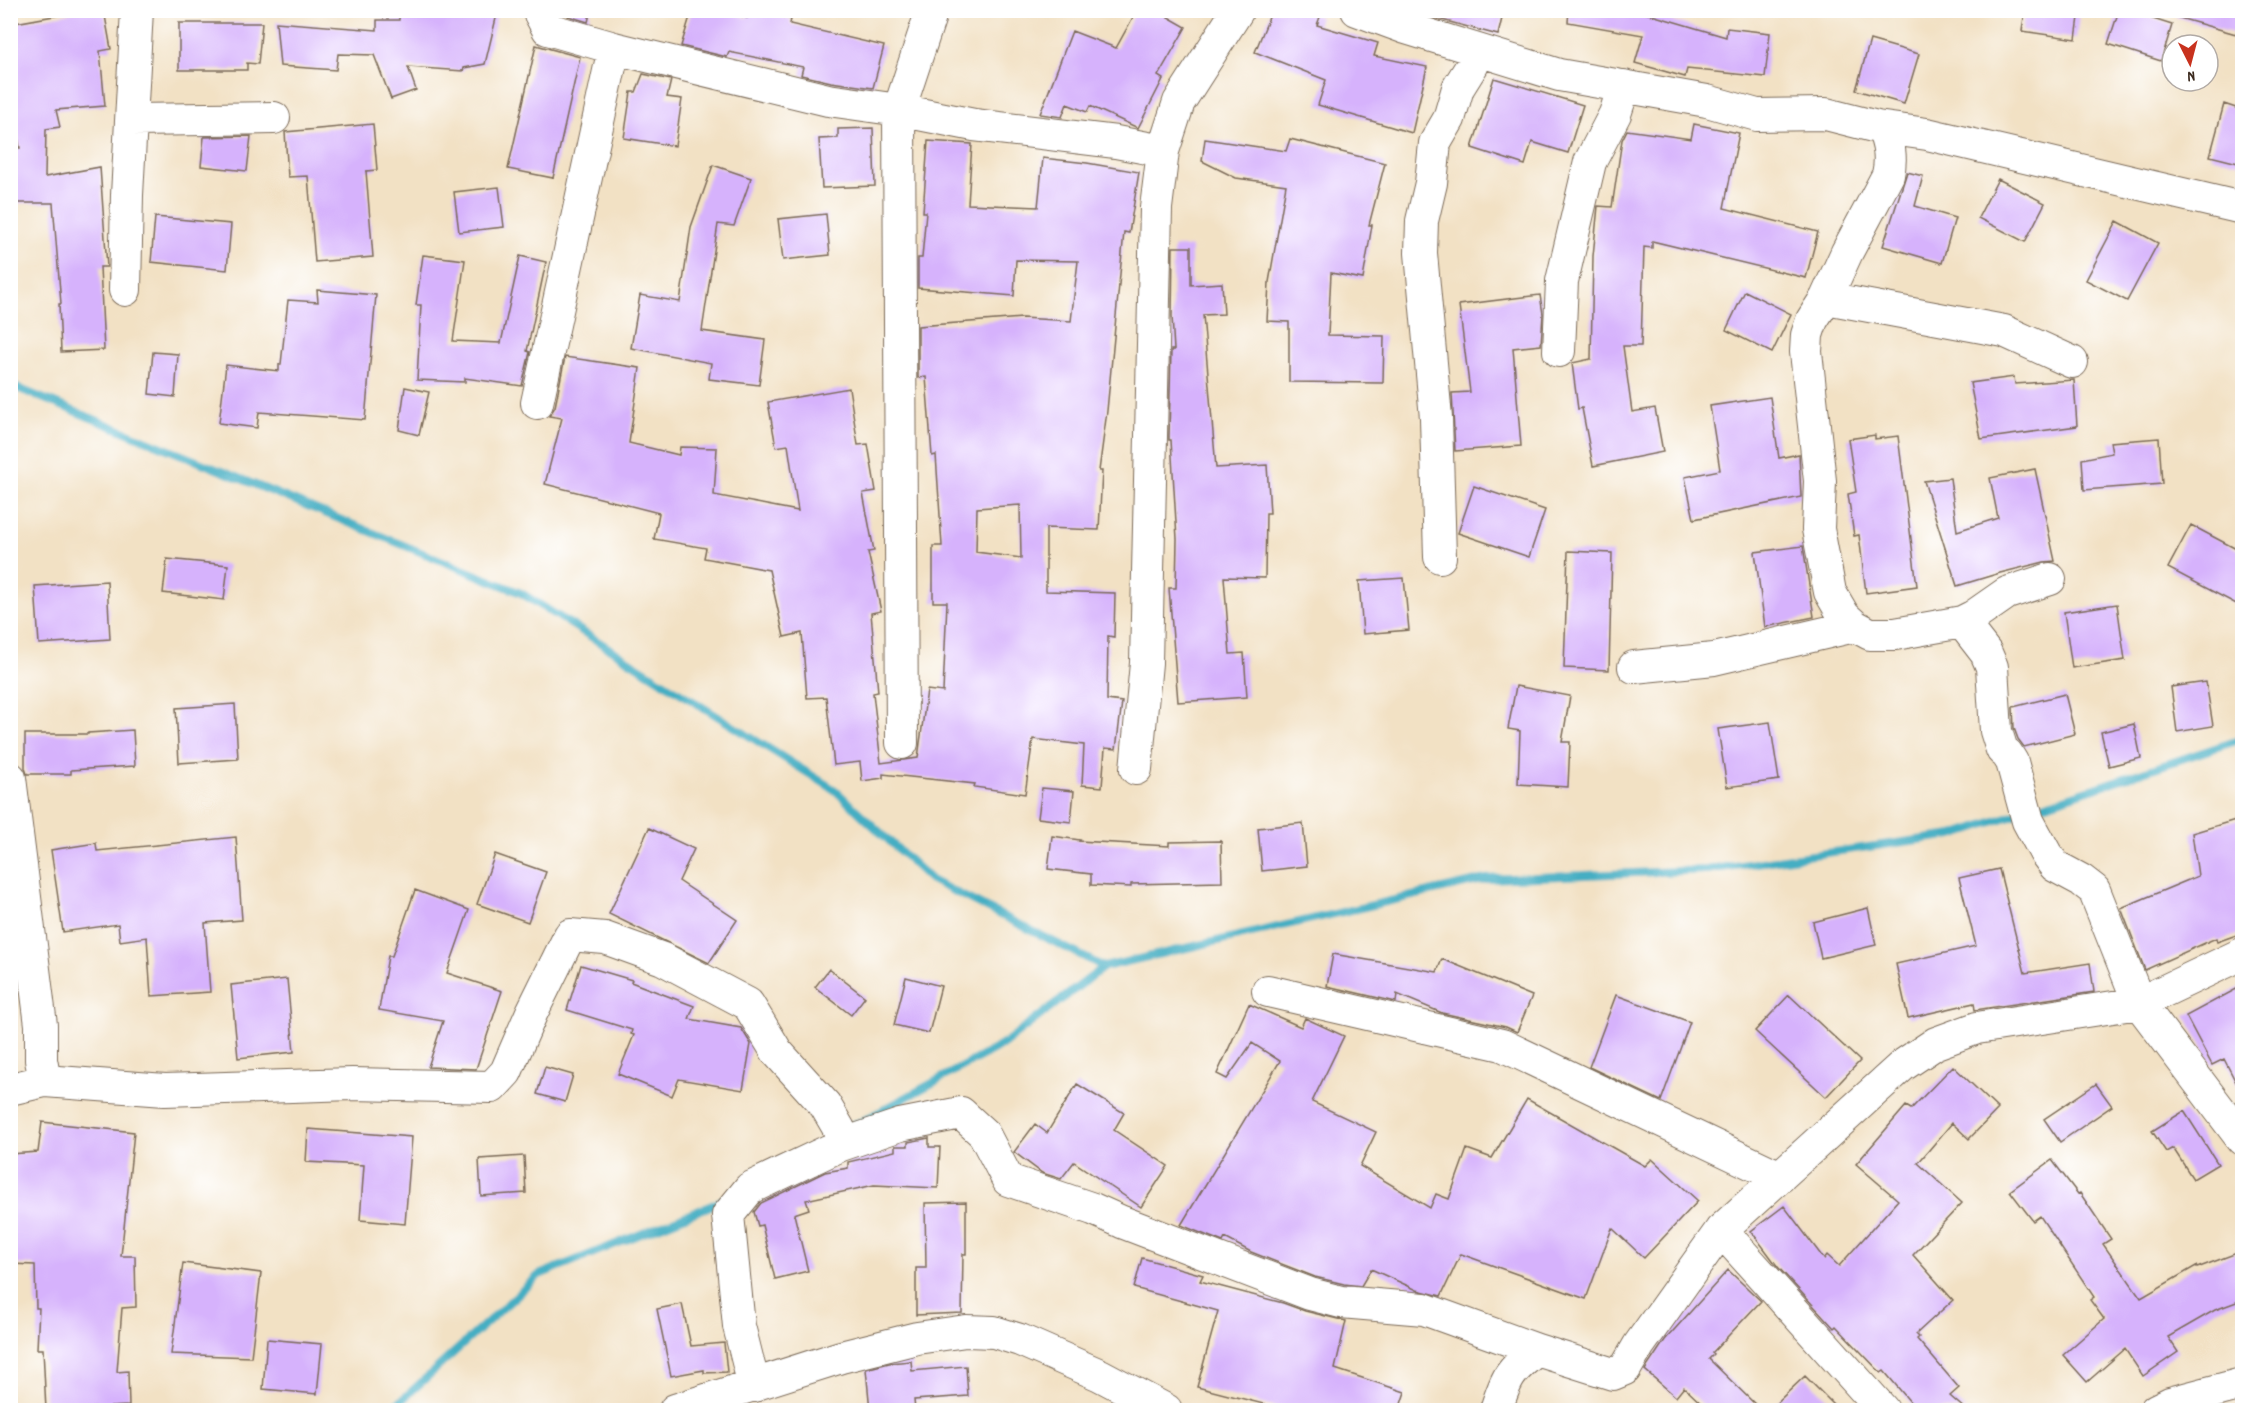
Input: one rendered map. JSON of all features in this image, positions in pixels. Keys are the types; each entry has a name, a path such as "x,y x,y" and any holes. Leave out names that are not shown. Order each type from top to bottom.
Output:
{"street":[{"path":"125,290 127,195 137,10"},
{"path":"538,10 548,29 614,48 828,100 899,110 974,125 1116,142 1163,151"},
{"path":"902,743 899,110 932,10"},
{"path":"1136,769 1146,663 1156,208 1163,151 1179,102 1238,10"},
{"path":"1357,10 1406,28 1559,75 1707,101 1757,115 1826,114 1883,128 1926,134 2242,208"},
{"path":"537,403 614,48"},
{"path":"1440,557 1436,418 1421,253 1422,221 1431,183 1435,143 1449,119 1458,88 1473,64 1474,49"},
{"path":"1559,351 1562,281 1580,201 1590,162 1615,114 1624,86"},
{"path":"132,120 274,118"},
{"path":"1883,128 1890,149 1891,162 1888,175 1847,252 1827,298 1812,320 1807,335 1806,352 1820,481 1818,529 1830,592 1844,616 1855,626 1870,634 1895,634 1962,622 2007,594 2050,579"},
{"path":"1827,298 2004,331 2072,362"},
{"path":"1962,622 1986,653 1992,667 1996,731 2002,750 2012,762 2028,821 2055,866 2094,890 2139,1003 2242,1139"},
{"path":"1634,667 1714,659 1855,626"},
{"path":"10,778 41,1025 41,1060 45,1081"},
{"path":"10,1089 45,1081 165,1090 352,1084 492,1087 506,1072 532,1012 570,935 605,938 663,959 748,1004 777,1052 825,1105 839,1129 841,1145"},
{"path":"754,1386 739,1326 728,1215 750,1188 841,1145 900,1125 961,1113 984,1134 1008,1180 1093,1209 1310,1294 1341,1302 1424,1309 1537,1350 1613,1374 1620,1372 1625,1369 1639,1345 1720,1230 1903,1065 1936,1043 1977,1028 2139,1003 2242,954"},
{"path":"1268,991 1502,1046 1780,1177"},
{"path":"1720,1230 1883,1410"},
{"path":"675,1410 841,1357 916,1338 966,1331 994,1332 1020,1340 1100,1375 1166,1410"},
{"path":"1496,1410 1503,1388 1516,1366 1537,1350"},
{"path":"2156,1410 2170,1403 2242,1383"}],"building":[{"path":"87,10 104,10 111,49 100,51 105,106 56,110 60,127 46,129 45,177 100,167 107,267 100,267 104,350 61,352 59,304 61,304 53,203 10,203 10,148 20,148 10,98 10,24"},
{"path":"416,10 498,10 485,64 464,68 463,71 408,67 416,90 391,99 374,55 338,54 336,70 280,66 276,22 377,30 377,20 399,20 399,13 415,14"},
{"path":"569,10 591,10 588,22 568,16"},
{"path":"692,10 723,10 747,18 749,10 791,19 790,24 884,46 873,88 801,75 803,67 729,52 727,57 681,46"},
{"path":"1137,10 1156,10 1186,27 1158,76 1163,79 1138,128 1090,106 1087,112 1067,104 1062,117 1040,114 1072,31 1116,48"},
{"path":"1272,10 1304,10 1320,17 1317,25 1378,43 1374,56 1427,67 1412,133 1318,105 1326,80 1255,52"},
{"path":"1431,10 1504,10 1498,35 1431,17"},
{"path":"1569,10 1635,10 1726,37 1727,28 1770,33 1765,77 1687,69 1685,77 1635,63 1643,35 1568,22"},
{"path":"2025,10 2080,10 2076,39 2022,31"},
{"path":"2119,10 2172,25 2170,33 2160,33 2160,61 2108,44"},
{"path":"2177,10 2242,10 2236,34 2176,17"},
{"path":"179,23 262,23 258,64 247,63 247,70 179,70"},
{"path":"1870,40 1919,54 1904,104 1856,90"},
{"path":"536,45 580,57 553,178 508,169"},
{"path":"643,74 671,80 667,97 682,99 675,146 624,138 631,92 636,92"},
{"path":"1494,78 1583,105 1568,153 1532,142 1525,165 1472,148"},
{"path":"2224,104 2242,110 2242,164 2210,156"},
{"path":"373,124 377,170 366,171 373,257 315,262 308,176 288,177 285,132"},
{"path":"1694,124 1739,133 1724,208 1818,232 1806,278 1652,241 1652,248 1644,247 1641,346 1623,346 1632,412 1655,408 1663,452 1593,466 1582,408 1578,409 1572,363 1591,359 1593,256 1598,206 1612,207 1622,140 1627,130 1691,139"},
{"path":"873,128 875,186 822,188 819,139 838,138 838,129"},
{"path":"251,136 247,171 201,166 204,137"},
{"path":"1205,139 1286,151 1290,139 1385,163 1369,225 1372,225 1363,279 1331,273 1328,335 1384,336 1383,383 1289,382 1289,322 1267,321 1269,282 1286,185 1236,178 1202,161"},
{"path":"928,141 972,144 968,204 1038,207 1043,158 1139,172 1129,233 1124,232 1099,471 1102,471 1099,530 1046,528 1046,591 1115,593 1114,637 1108,636 1107,700 1122,702 1116,749 1105,748 1102,787 1082,785 1084,745 1033,739 1025,794 974,787 975,784 883,774 883,778 862,781 860,762 834,765 826,697 807,698 802,633 784,637 769,570 704,558 706,548 654,539 659,513 545,484 562,418 549,416 555,407 565,357 640,368 629,443 679,455 680,447 717,448 714,495 798,511 788,445 776,447 768,402 849,388 858,445 868,444 876,491 863,493 874,551 868,552 881,611 871,613 878,692 873,693 881,763 918,758 927,690 943,692 947,602 933,602 933,546 942,546 936,455 932,456 926,377 918,378 918,326 1022,318 1071,321 1078,261 1016,260 1014,296 918,288 918,258 922,258 926,212 923,212","holes":["1020,505 1021,558 976,552 977,508"]},
{"path":"713,165 751,178 734,226 718,224 702,331 765,340 759,385 709,379 711,363 631,348 640,295 680,302 691,227"},
{"path":"1907,172 1923,176 1915,206 1955,218 1942,263 1883,246"},
{"path":"1998,179 2045,203 2025,242 1978,218"},
{"path":"499,187 504,227 459,232 454,192"},
{"path":"826,214 830,255 783,260 778,219"},
{"path":"155,217 231,224 227,270 151,262"},
{"path":"2117,221 2158,243 2127,301 2086,280"},
{"path":"1173,247 1191,247 1191,285 1222,283 1224,314 1203,315 1216,468 1267,465 1270,513 1266,513 1265,578 1224,577 1230,654 1244,653 1247,697 1178,702 1169,588 1176,588 1177,539 1171,440 1169,440 1171,350 1174,350"},
{"path":"423,255 465,260 453,341 501,343 520,256 546,262 522,386 465,378 465,382 417,380 421,305 416,305"},
{"path":"317,290 376,295 365,420 259,412 257,428 219,423 226,365 279,371 288,300 318,302"},
{"path":"1745,291 1791,314 1772,353 1726,330"},
{"path":"1540,295 1543,314 1541,345 1513,348 1521,446 1455,451 1452,393 1470,392 1459,305"},
{"path":"153,352 178,354 175,397 149,394"},
{"path":"2014,377 2015,384 2074,380 2077,426 1981,439 1970,383"},
{"path":"405,387 429,392 419,435 399,430"},
{"path":"1770,397 1779,458 1799,454 1801,497 1694,519 1685,477 1720,470 1710,406"},
{"path":"1875,435 1875,439 1898,436 1917,586 1866,593 1859,535 1854,536 1848,494 1856,492 1848,439"},
{"path":"2159,438 2162,484 2084,490 2082,459 2112,453 2110,442"},
{"path":"2035,469 2055,561 2000,573 1957,586 1924,481 1950,478 1957,531 1998,518 1990,478"},
{"path":"1474,486 1545,510 1529,557 1458,533"},
{"path":"2191,525 2242,552 2242,607 2168,568"},
{"path":"1803,546 1814,617 1765,627 1755,552"},
{"path":"1568,551 1612,553 1609,670 1564,668"},
{"path":"167,559 228,565 224,600 163,593"},
{"path":"1404,578 1409,630 1363,634 1359,581"},
{"path":"107,581 110,639 39,644 35,586"},
{"path":"2117,604 2125,660 2072,668 2064,612"},
{"path":"2206,682 2213,726 2177,732 2171,687"},
{"path":"1516,686 1570,696 1562,742 1570,742 1568,787 1518,784 1520,731 1508,729"},
{"path":"2065,694 2075,734 2024,747 2014,728 2013,707"},
{"path":"235,704 238,759 179,763 176,708"},
{"path":"1770,722 1779,780 1727,787 1718,729"},
{"path":"2134,724 2141,758 2109,766 2101,732"},
{"path":"133,730 135,766 71,770 71,774 27,774 25,734 88,734"},
{"path":"1042,788 1074,791 1071,822 1038,818"},
{"path":"2242,818 2242,933 2217,942 2216,938 2145,970 2121,908 2198,876 2192,833"},
{"path":"1303,823 1307,866 1262,871 1258,828"},
{"path":"649,828 694,849 679,881 737,920 709,963 609,914"},
{"path":"1052,836 1079,841 1169,846 1169,842 1221,841 1222,882 1131,884 1131,887 1091,885 1091,874 1048,869"},
{"path":"236,837 242,920 205,923 210,992 151,996 147,937 120,941 118,924 63,932 51,850 96,843 97,851"},
{"path":"495,854 546,872 528,922 477,904"},
{"path":"1999,869 2025,973 2090,963 2094,992 1975,1010 1974,1003 1908,1018 1896,964 1976,946 1959,878"},
{"path":"415,890 469,910 447,973 502,991 476,1069 428,1067 443,1021 379,1010 388,956 392,956"},
{"path":"1868,908 1876,945 1821,958 1813,922"},
{"path":"1333,954 1437,972 1442,959 1532,996 1517,1032 1506,1027 1442,1013 1397,994 1396,1002 1327,986"},
{"path":"581,965 632,980 631,982 694,1006 689,1019 741,1028 751,1044 743,1090 679,1079 672,1096 618,1074 634,1035 631,1034 632,1030 567,1010"},
{"path":"829,969 865,997 851,1015 815,987"},
{"path":"906,977 941,986 929,1033 894,1025"},
{"path":"287,979 294,1052 238,1058 231,985"},
{"path":"2242,986 2242,1094 2224,1059 2212,1065 2186,1016"},
{"path":"1616,995 1690,1022 1661,1101 1589,1067"},
{"path":"1789,995 1860,1061 1826,1097 1755,1031"},
{"path":"1249,1004 1301,1027 1305,1018 1344,1036 1312,1102 1376,1132 1360,1166 1430,1208 1436,1194 1449,1199 1467,1149 1492,1158 1527,1099 1645,1166 1652,1159 1698,1201 1644,1258 1612,1228 1586,1299 1461,1254 1441,1296 1417,1290 1371,1269 1361,1286 1344,1284 1315,1277 1251,1252 1225,1238 1223,1242 1181,1225 1280,1061 1252,1043 1227,1079 1217,1074"},
{"path":"1953,1066 1998,1109 1969,1139 1952,1123 1918,1163 1962,1203 1913,1255 1953,1300 1916,1334 1919,1337 1917,1339 1959,1388 1950,1396 1966,1410 1917,1410 1884,1371 1881,1373 1836,1326 1834,1328 1778,1267 1751,1231 1784,1206 1824,1259 1827,1255 1839,1266 1898,1200 1856,1164 1906,1106 1911,1109"},
{"path":"545,1067 573,1075 565,1102 537,1094"},
{"path":"1077,1084 1124,1113 1114,1130 1168,1166 1141,1207 1074,1162 1061,1179 1042,1173 1014,1152 1035,1124 1047,1133"},
{"path":"2096,1084 2112,1106 2060,1142 2044,1119"},
{"path":"2184,1111 2218,1164 2193,1179 2173,1148 2166,1152 2152,1131"},
{"path":"42,1122 134,1132 121,1256 135,1256 136,1307 122,1308 117,1372 128,1371 129,1406 46,1410 43,1349 37,1349 39,1308 36,1308 35,1265 10,1264 10,1154 38,1152"},
{"path":"308,1129 412,1137 405,1224 360,1220 364,1165 306,1162"},
{"path":"929,1138 929,1147 940,1147 938,1188 874,1185 806,1200 809,1209 794,1214 808,1271 775,1279 762,1225 758,1226 754,1212 761,1203 825,1172 848,1168 848,1162 895,1151 895,1146 908,1146 908,1142"},
{"path":"524,1156 526,1193 481,1196 479,1159"},
{"path":"2052,1160 2078,1194 2080,1193 2111,1239 2103,1244 2141,1298 2196,1266 2197,1268 2242,1251 2242,1300 2215,1310 2168,1337 2178,1352 2143,1376 2125,1349 2087,1382 2063,1355 2104,1319 2090,1300 2094,1297 2040,1216 2033,1221 2010,1191"},
{"path":"966,1202 966,1254 963,1254 962,1313 916,1315 916,1268 926,1268 925,1203"},
{"path":"1142,1258 1203,1275 1200,1281 1346,1321 1335,1369 1405,1392 1399,1410 1287,1410 1197,1387 1218,1311 1134,1288"},
{"path":"183,1263 261,1273 251,1357 171,1354"},
{"path":"1728,1270 1761,1301 1709,1359 1761,1410 1708,1410 1684,1387 1676,1397 1645,1370 1665,1340"},
{"path":"682,1304 691,1346 724,1343 727,1372 704,1373 704,1370 671,1376 657,1309"},
{"path":"267,1339 322,1344 317,1394 263,1389"},
{"path":"911,1361 912,1371 966,1366 968,1396 914,1400 915,1410 870,1410 866,1369 889,1363"},
{"path":"1805,1376 1839,1410 1769,1410"}],"waterway":[{"path":"10,385 521,593 835,790 931,880 1104,967"},
{"path":"851,1125 861,1122 1002,1045 1104,967 1486,879 1706,870 1953,835 2242,739"},
{"path":"391,1410 539,1275 726,1198"}]}
